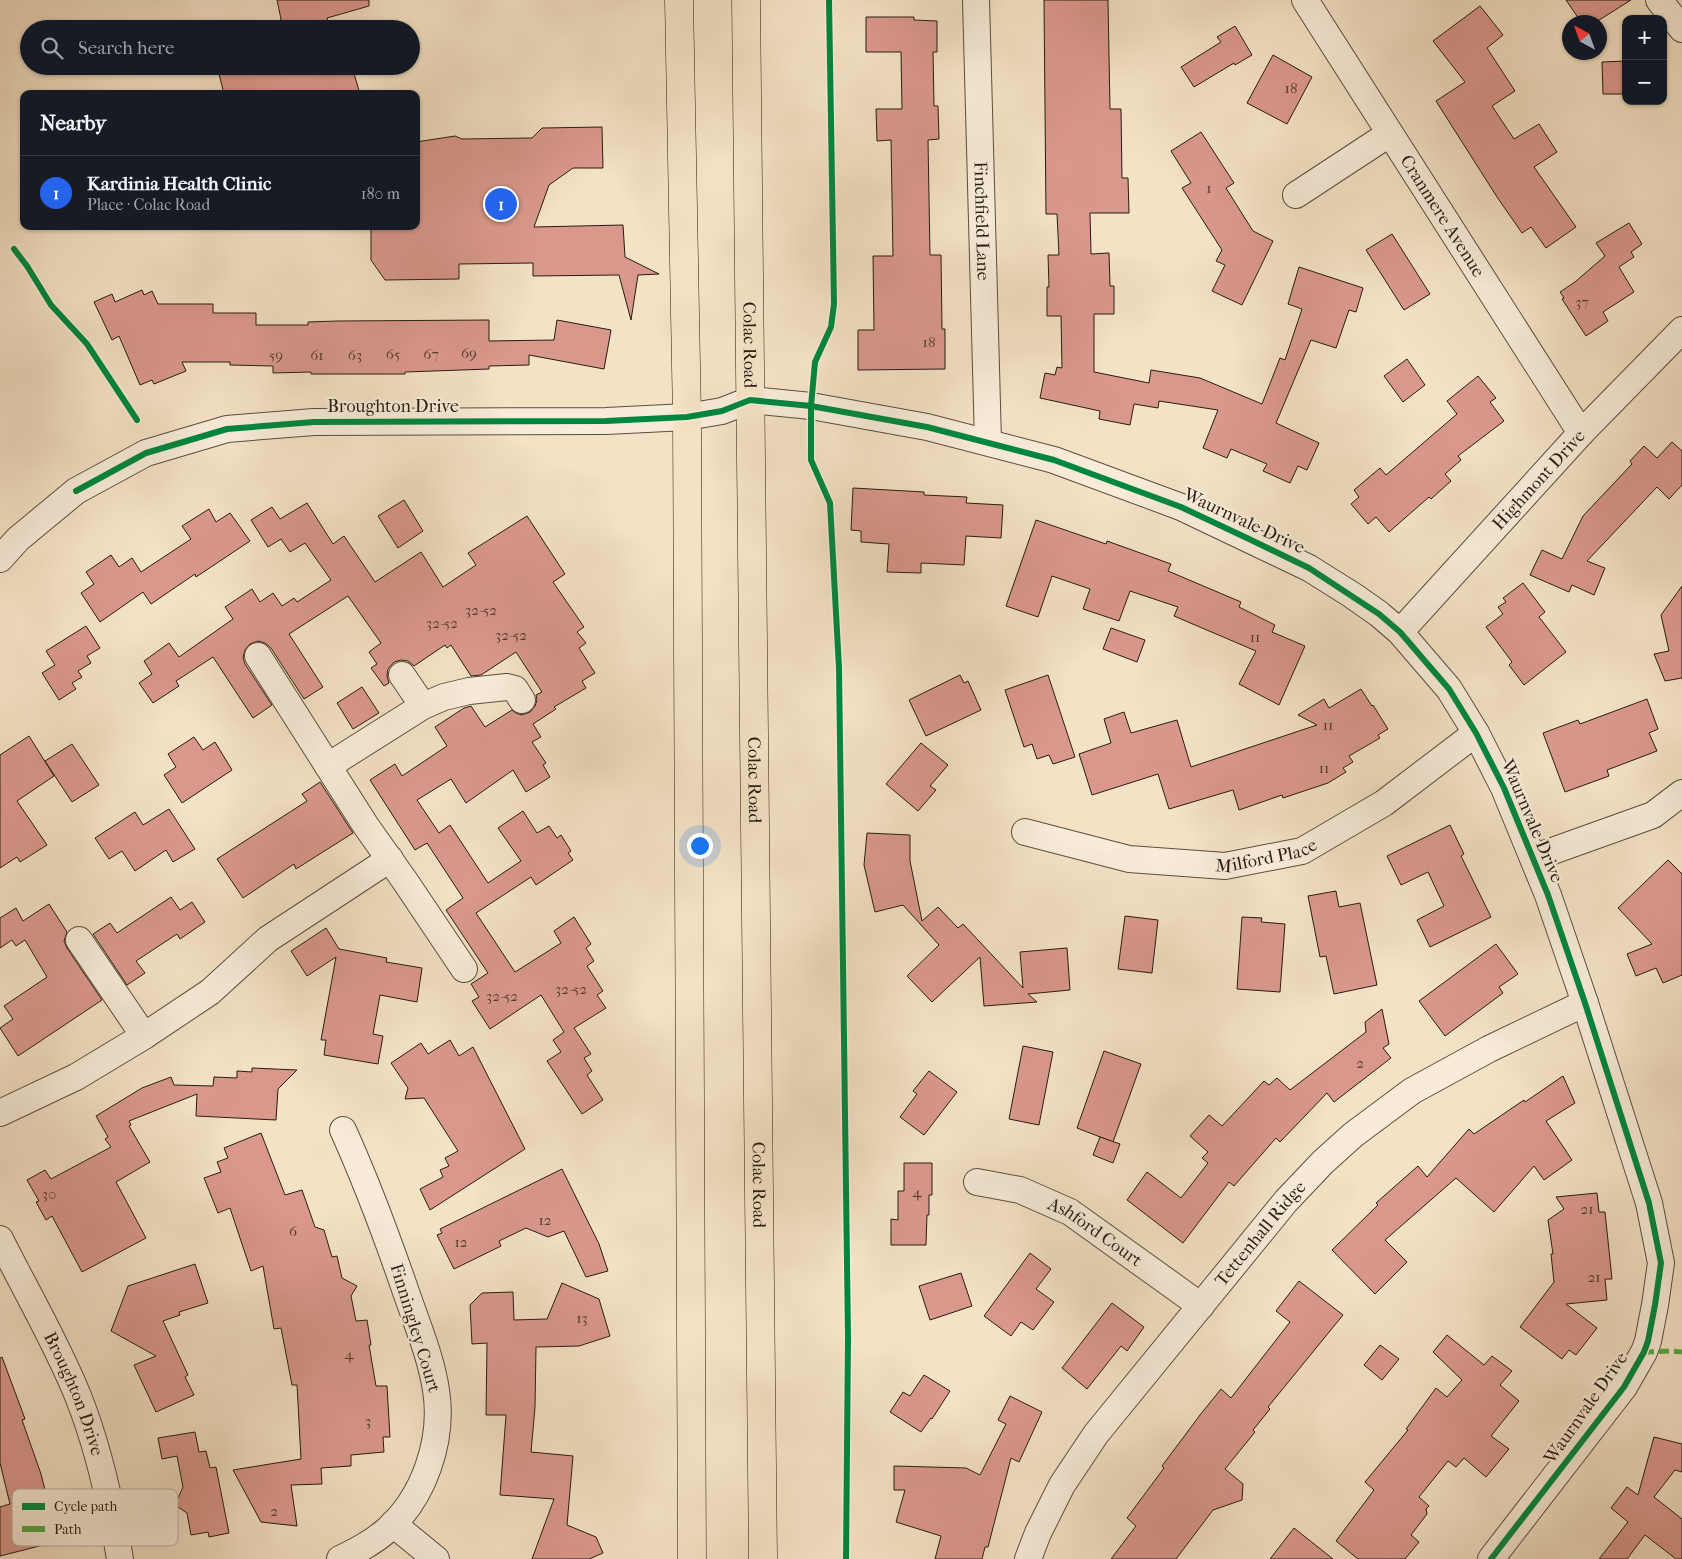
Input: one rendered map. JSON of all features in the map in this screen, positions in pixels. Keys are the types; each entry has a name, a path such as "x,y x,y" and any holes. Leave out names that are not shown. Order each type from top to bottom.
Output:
{"highway":[{"path":"679,0 687,418 692,1559"},
{"name":"Colac Road","path":"746,0 763,1559"}],"street":[{"name":"Finchfield Lane","path":"976,0 988,442"},
{"name":"Cranmere Avenue","path":"1305,0 1580,433"},
{"path":"1659,0 1682,29"},
{"path":"1296,195 1389,134"},
{"name":"Highmont Drive","path":"1400,632 1580,433 1682,330"},
{"name":"Waurnvale Drive","path":"722,411 750,400 820,408 927,426 1054,460 1182,507 1309,568 1379,614 1400,632 1449,689 1476,733 1504,788 1548,895 1585,1003 1649,1203 1661,1263 1656,1305 1648,1341 1644,1352 1624,1387 1491,1559"},
{"name":"Broughton Drive","path":"0,559 18,539 76,491 146,452 227,429 314,422 606,421 687,418 722,411"},
{"path":"258,656 328,766 464,969"},
{"path":"402,675 423,706"},
{"path":"328,766 436,699 480,690 507,687 515,689 522,700"},
{"name":"Milford Place","path":"1025,832 1129,859 1225,866 1302,851 1384,803 1476,733"},
{"path":"1533,858 1653,815 1682,793"},
{"path":"0,1112 76,1077 144,1036 210,992 268,939 390,860"},
{"path":"79,940 144,1036"},
{"name":"Tettenhall Ridge","path":"1028,1559 1038,1533 1062,1485 1096,1434 1286,1201 1323,1162 1374,1118 1412,1091 1489,1049 1585,1003"},
{"name":"Finningley Court","path":"340,1559 369,1543 393,1524 411,1501 431,1461 438,1420 437,1393 432,1370 395,1260 361,1170 343,1130"},
{"name":"Ashford Court","path":"977,1182 1020,1190 1070,1212 1201,1306"},
{"name":"Broughton Drive","path":"0,1239 7,1271 48,1329 78,1396 98,1452 107,1489"},
{"path":"393,1524 436,1559"},
{"name":"Broughton Drive","path":"118,1546 120,1559"}],"building":[{"path":"277,0 369,0 369,6 327,18 328,20 281,19"},
{"path":"1044,0 1108,0 1110,109 1121,109 1122,178 1128,178 1129,213 1090,213 1091,254 1109,253 1110,286 1114,286 1114,314 1094,314 1094,372 1149,383 1151,370 1200,378 1262,404 1280,358 1285,360 1302,309 1288,304 1299,267 1363,288 1356,312 1349,310 1336,348 1311,340 1276,423 1319,443 1307,470 1298,466 1290,483 1263,471 1267,464 1231,449 1227,458 1203,448 1218,410 1159,401 1158,408 1134,404 1130,425 1099,419 1100,411 1040,398 1045,373 1055,375 1057,367 1062,368 1061,316 1047,316 1047,287 1049,287 1048,255 1059,255 1057,214 1046,214"},
{"path":"1566,0 1631,0 1607,15 1576,15"},
{"path":"1480,6 1503,35 1487,48 1515,91 1492,106 1514,139 1539,124 1557,152 1534,167 1576,227 1546,248 1531,227 1522,233 1436,101 1465,82 1433,41"},
{"path":"866,17 914,17 914,20 937,21 937,52 933,52 934,106 938,106 939,139 928,140 930,255 941,255 942,329 945,329 945,369 858,370 858,330 874,330 873,256 893,256 891,140 877,141 876,109 902,109 901,52 866,52"},
{"path":"1235,26 1252,55 1235,65 1234,63 1194,87 1181,67 1221,42 1217,37"},
{"path":"1273,55 1312,77 1287,124 1247,103"},
{"path":"1622,61 1622,94 1603,94 1602,62"},
{"path":"219,75 354,75 359,90 223,90"},
{"path":"602,127 603,168 573,168 549,185 534,227 623,225 625,257 659,274 638,275 631,320 619,275 533,276 533,263 459,264 459,279 385,280 371,260 371,230 420,230 420,141 455,136 462,139 532,138 542,128"},
{"path":"1201,132 1234,183 1226,188 1253,231 1273,241 1242,305 1212,291 1225,265 1216,261 1222,250 1182,188 1191,183 1171,151"},
{"path":"1629,223 1642,244 1631,252 1634,257 1619,267 1634,292 1603,312 1608,321 1586,336 1562,299 1564,298 1560,292 1575,282 1605,256 1596,243"},
{"path":"1392,234 1430,294 1404,310 1366,250"},
{"path":"142,290 144,295 152,291 158,304 213,304 213,313 256,313 256,325 308,325 308,322 337,321 489,320 489,341 554,340 557,320 611,330 604,369 529,355 529,365 489,366 489,369 405,372 405,374 273,373 273,366 230,365 230,362 182,362 186,371 154,384 152,380 140,385 119,336 112,340 94,302 112,294 115,302"},
{"path":"1407,359 1425,385 1403,402 1384,376"},
{"path":"1478,376 1496,398 1490,402 1504,421 1458,456 1461,460 1445,474 1451,481 1431,499 1429,497 1389,532 1376,517 1368,524 1351,504 1359,497 1354,490 1380,468 1386,475 1457,414 1447,401"},
{"path":"1672,442 1682,451 1682,485 1669,499 1657,487 1587,561 1605,568 1594,595 1572,585 1569,592 1530,575 1542,550 1562,559 1583,516 1632,464 1630,461 1644,446 1657,458"},
{"path":"853,488 924,492 924,495 967,497 966,503 1003,505 1001,538 966,536 964,565 921,563 921,573 887,572 889,544 861,542 861,531 851,530"},
{"path":"404,500 423,531 398,548 378,516"},
{"path":"307,503 333,544 344,536 375,582 421,552 443,587 476,565 468,553 527,516 565,574 553,582 584,627 577,632 586,643 579,648 595,673 582,681 586,688 554,707 556,709 533,724 541,737 532,742 546,763 543,765 550,777 526,792 513,770 466,803 451,779 417,800 439,833 450,825 488,883 521,861 498,828 523,811 537,833 549,826 557,838 561,835 571,851 568,853 573,860 536,885 531,877 476,913 515,972 561,943 554,931 574,917 591,944 586,948 594,961 587,966 603,991 597,995 606,1008 574,1028 591,1054 584,1058 592,1071 587,1075 603,1100 582,1114 547,1061 561,1052 553,1040 564,1032 541,995 490,1029 472,1001 479,997 471,984 488,973 446,910 463,898 427,843 415,850 370,780 395,764 402,776 447,746 435,727 464,708 471,706 485,727 512,710 522,715 530,712 535,706 536,695 542,692 516,652 481,675 471,676 451,645 447,648 445,645 414,666 408,661 394,662 388,669 389,683 384,686 371,668 377,664 369,652 381,643 348,596 289,634 323,687 304,699 271,648 265,643 258,641 250,644 245,650 243,657 245,664 272,705 253,718 213,657 176,681 179,686 153,703 139,683 152,674 144,661 169,643 179,657 233,619 225,607 252,589 260,602 273,593 282,606 294,598 297,602 331,580 305,543 290,552 281,539 268,547 251,520 272,507 280,519"},
{"path":"209,509 216,522 230,513 250,541 196,577 195,574 151,604 143,592 100,622 81,593 94,584 86,572 111,555 119,567 132,558 141,572 191,539 182,526"},
{"path":"1036,520 1106,544 1107,541 1171,564 1168,571 1241,602 1239,607 1275,625 1272,632 1305,646 1279,705 1239,684 1256,651 1174,616 1178,607 1130,591 1119,621 1083,609 1090,589 1052,576 1038,617 1006,606"},
{"path":"1523,583 1545,612 1539,617 1566,652 1524,685 1509,665 1512,662 1486,627 1503,614 1498,607 1506,602 1503,598"},
{"path":"1682,586 1682,678 1665,681 1654,654 1669,651 1661,615"},
{"path":"86,626 100,648 87,656 91,663 78,671 82,677 72,683 76,689 59,700 42,673 55,665 46,651"},
{"path":"1111,628 1145,640 1137,662 1103,649"},
{"path":"960,675 964,683 968,681 981,710 926,736 909,700"},
{"path":"1048,675 1075,757 1053,764 1049,755 1037,759 1032,744 1024,747 1005,690"},
{"path":"362,687 379,713 353,729 337,703"},
{"path":"1361,689 1388,729 1378,735 1380,738 1349,756 1353,762 1343,768 1346,772 1328,783 1283,798 1282,795 1239,810 1233,790 1169,809 1158,774 1092,795 1079,754 1111,743 1104,719 1124,712 1131,733 1177,720 1191,767 1317,725 1298,715 1324,699 1329,708"},
{"path":"1647,699 1658,729 1649,733 1657,751 1607,770 1609,776 1565,792 1543,733 1578,720 1580,724"},
{"path":"29,736 54,776 17,801 47,845 20,862 17,857 0,868 0,755"},
{"path":"194,737 203,750 215,742 232,770 182,803 164,775 176,767 168,754"},
{"path":"921,743 948,765 930,786 936,790 918,811 886,784"},
{"path":"72,744 99,785 72,802 45,761"},
{"path":"320,782 353,833 296,869 294,864 243,898 217,859 307,801 302,794"},
{"path":"169,809 195,849 173,862 166,850 135,871 122,851 109,859 95,838 135,812 143,825"},
{"path":"1450,825 1464,854 1461,856 1491,917 1430,947 1417,920 1444,906 1428,872 1401,885 1387,856"},
{"path":"867,833 910,835 910,861 922,921 938,907 958,928 963,924 1023,988 1020,952 1067,948 1070,990 1028,994 1037,1002 984,1006 980,957 932,1002 907,976 939,945 903,905 875,912 864,865"},
{"path":"1668,860 1682,874 1682,975 1663,983 1656,968 1636,976 1627,954 1652,944 1618,908"},
{"path":"1336,891 1339,907 1360,903 1377,985 1334,994 1326,956 1320,957 1308,896"},
{"path":"171,897 180,910 192,902 205,922 180,939 177,934 136,961 145,973 127,985 93,934 110,923 117,933"},
{"path":"49,904 67,932 64,941 67,948 102,1000 18,1056 0,1028 13,1019 4,1006 47,977 25,940 16,946 12,940 0,948 0,918 16,908 23,921"},
{"path":"1125,916 1158,920 1152,973 1118,969"},
{"path":"1242,917 1262,918 1261,922 1285,924 1280,992 1237,989"},
{"path":"326,928 339,949 387,958 386,962 422,968 417,1002 380,995 373,1034 383,1036 378,1064 324,1055 326,1040 321,1040 336,957 307,976 291,951"},
{"path":"1496,944 1518,974 1499,987 1503,993 1445,1036 1419,1001"},
{"path":"1382,1009 1389,1044 1383,1048 1391,1058 1334,1102 1327,1093 1280,1142 1276,1138 1234,1186 1229,1182 1183,1243 1127,1200 1147,1172 1181,1198 1208,1163 1202,1158 1208,1152 1190,1136 1209,1115 1222,1126 1264,1081 1269,1085 1277,1078 1290,1090 1366,1032 1365,1022"},
{"path":"450,1040 459,1056 473,1047 525,1149 430,1210 420,1189 443,1177 440,1170 449,1166 445,1158 458,1151 424,1098 405,1099 408,1088 391,1063 421,1043 428,1054"},
{"path":"1023,1046 1053,1052 1039,1125 1009,1119"},
{"path":"1104,1051 1141,1064 1113,1142 1077,1128"},
{"path":"252,1068 297,1070 278,1089 276,1120 196,1116 197,1094 129,1121 131,1125 129,1126 150,1162 116,1182 146,1238 82,1272 52,1216 46,1220 36,1202 39,1201 27,1180 45,1170 51,1179 111,1147 105,1139 108,1137 96,1116 142,1088 171,1077 174,1085 213,1086 214,1077 237,1078 237,1071 252,1072"},
{"path":"929,1071 957,1092 924,1135 900,1117 917,1094 913,1091"},
{"path":"1563,1076 1575,1103 1546,1121 1572,1160 1544,1180 1534,1166 1494,1212 1456,1178 1385,1240 1407,1262 1375,1294 1332,1250 1378,1205 1376,1203 1418,1166 1427,1177 1469,1129 1474,1134"},
{"path":"261,1133 285,1195 302,1190 315,1227 324,1230 332,1257 337,1256 342,1278 357,1286 351,1296 356,1321 367,1320 376,1386 387,1386 390,1437 383,1437 384,1452 351,1455 351,1466 321,1468 322,1484 291,1485 297,1526 261,1522 233,1470 301,1459 297,1385 292,1385 281,1328 274,1329 263,1266 251,1271 230,1208 218,1213 204,1178 221,1172 217,1162 228,1158 224,1148"},
{"path":"1100,1137 1120,1144 1113,1163 1093,1155"},
{"path":"904,1163 932,1163 932,1195 929,1195 926,1245 891,1245 891,1219 898,1220 898,1191 904,1191"},
{"path":"562,1169 599,1244 608,1271 586,1277 564,1231 548,1237 526,1228 499,1241 501,1246 454,1269 437,1235 442,1233 440,1229"},
{"path":"1597,1193 1599,1212 1605,1212 1612,1279 1605,1279 1607,1300 1566,1304 1597,1328 1576,1355 1569,1350 1562,1359 1520,1327 1554,1282 1551,1254 1553,1254 1548,1220 1564,1209 1556,1197"},
{"path":"1030,1253 1051,1269 1036,1289 1054,1302 1033,1330 1021,1322 1011,1336 984,1316"},
{"path":"195,1264 208,1303 179,1312 180,1315 163,1321 188,1375 185,1377 194,1395 156,1412 134,1365 156,1356 111,1331 128,1286"},
{"path":"961,1273 972,1306 930,1320 919,1286"},
{"path":"1299,1281 1343,1315 1268,1407 1270,1409 1253,1430 1255,1432 1225,1469 1243,1484 1242,1500 1213,1510 1176,1559 1111,1559 1136,1526 1127,1518 1164,1468 1162,1466 1200,1415 1221,1389 1231,1398 1290,1322 1276,1311"},
{"path":"562,1283 599,1299 610,1336 579,1346 536,1347 535,1407 531,1452 573,1456 567,1525 596,1537 603,1553 589,1559 532,1559 554,1499 500,1495 506,1415 486,1415 487,1343 472,1344 470,1305 482,1293 513,1292 514,1320 547,1319"},
{"path":"1112,1303 1144,1327 1127,1351 1121,1346 1087,1389 1062,1368"},
{"path":"1447,1335 1484,1365 1492,1356 1512,1371 1500,1385 1519,1401 1491,1436 1509,1449 1486,1477 1464,1458 1456,1467 1448,1461 1419,1497 1429,1506 1426,1509 1427,1514 1411,1535 1419,1542 1405,1559 1358,1559 1336,1541 1374,1490 1365,1482 1408,1430 1406,1429 1436,1388 1447,1397 1462,1380 1433,1352"},
{"path":"1380,1345 1399,1359 1382,1380 1364,1365"},
{"path":"2,1357 25,1419 22,1420 45,1489 12,1489 12,1546 39,1546 0,1556 0,1507 10,1504 0,1463 0,1358"},
{"path":"924,1375 950,1391 921,1432 890,1412 903,1392 910,1396"},
{"path":"1010,1396 1042,1412 1019,1462 1011,1458 988,1547 985,1547 982,1559 935,1559 941,1536 896,1522 905,1490 894,1490 894,1466 966,1468 980,1475 1006,1424 998,1420"},
{"path":"195,1432 199,1452 206,1451 210,1468 216,1467 229,1533 209,1537 208,1532 191,1535 187,1513 178,1507 178,1498 183,1487 177,1456 162,1459 158,1438"},
{"path":"1654,1437 1682,1444 1682,1472 1675,1470 1654,1497 1682,1519 1682,1559 1676,1559 1645,1535 1627,1559 1599,1559 1628,1522 1611,1508 1627,1487 1638,1495"},
{"path":"1294,1528 1333,1559 1270,1559"}],"marked path":[{"path":"1644,1352 1682,1352"}],"cycle path":[{"path":"829,0 834,304 831,327 815,362 811,406 811,460 830,503 839,668 848,1337 846,1559"},
{"path":"14,249 51,305 87,344 137,420"},
{"path":"76,491 146,453 227,429 314,422 606,421 687,417 722,411 750,400 811,406 927,427 1054,460 1181,507 1249,539 1309,568 1379,614 1400,632 1449,689 1476,733 1504,788 1548,895 1585,1003 1649,1203 1661,1263 1648,1341 1644,1352 1624,1387 1491,1559"}],"place":[{"name":"Kardinia Health Clinic","path":"501,204"}]}
